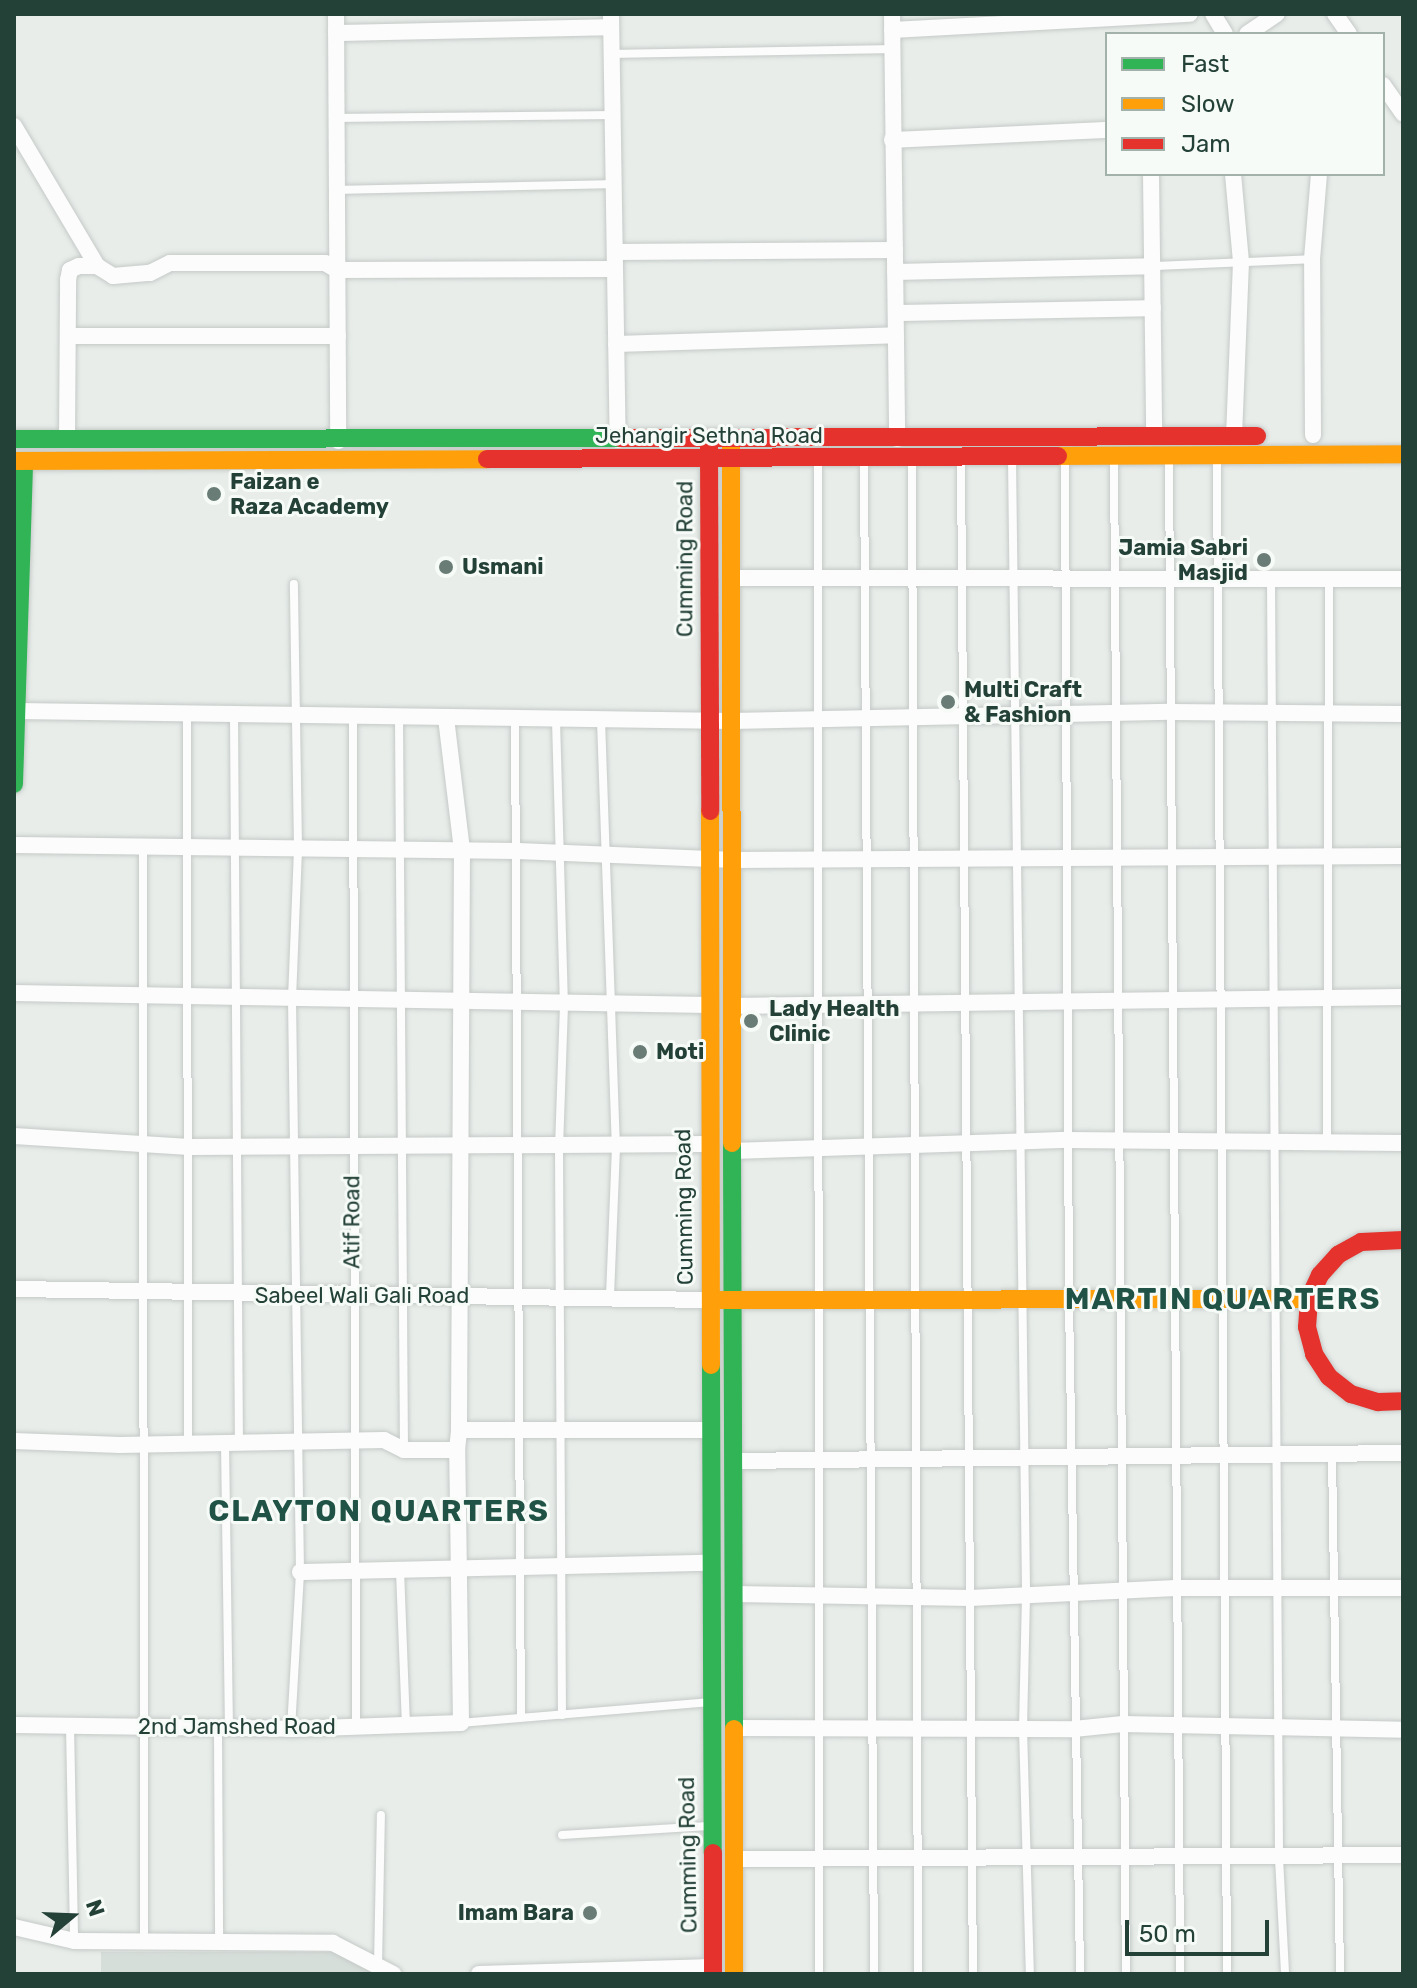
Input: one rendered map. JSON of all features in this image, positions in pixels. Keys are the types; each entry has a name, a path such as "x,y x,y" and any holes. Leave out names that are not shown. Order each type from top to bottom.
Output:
{"main road":[{"name":"Jehangir Sethna Road","path":"14,439 897,439 1403,434"},
{"name":"Cumming Road","path":"709,439 707,1144 713,1970"},
{"name":"Cumming Road","path":"731,439 734,1974"},
{"name":"Jehangir Sethna Road","path":"19,461 1065,459 1403,454"},
{"path":"14,784 19,461"},
{"path":"1403,1240 1361,1242 1338,1255 1320,1275 1309,1299 1307,1327 1314,1354 1329,1377 1351,1394 1378,1402 1403,1401"},
{"path":"710,1300 1309,1299"}],"street":[{"path":"336,14 338,441"},
{"path":"897,439 892,22 1190,14"},
{"path":"1213,14 1224,32"},
{"path":"1250,32 1277,14"},
{"path":"1335,14 1348,32"},
{"path":"336,33 611,20 618,440"},
{"path":"1385,88 1403,114"},
{"path":"14,126 97,266 113,276 150,273 170,263 325,263 337,270 895,250"},
{"path":"892,140 1105,130"},
{"path":"1151,176 1154,437"},
{"path":"1233,176 1241,262 1234,437"},
{"path":"1313,435 1312,259 1319,176"},
{"path":"67,439 70,270 97,266"},
{"path":"895,272 1153,266"},
{"path":"896,313 1153,308"},
{"path":"616,344 896,335"},
{"path":"69,336 338,336"},
{"path":"730,578 1403,579"},
{"path":"17,702 187,714 556,720 865,720 1170,712 1403,714"},
{"path":"446,718 462,850 459,1003 461,1297 457,1450 461,1723"},
{"path":"14,845 518,851 734,860 1403,856"},
{"path":"14,993 188,996 234,1000 709,1005"},
{"path":"731,1006 1403,997"},
{"path":"14,1136 190,1147 518,1143 559,1148 707,1144"},
{"path":"732,1151 1068,1140 1119,1144 1403,1143"},
{"name":"Sabeel Wali Gali Road","path":"14,1289 240,1295 461,1297 560,1294 610,1299 710,1300"},
{"path":"459,1430 711,1430"},
{"path":"14,1441 143,1445 384,1440 404,1450 457,1450"},
{"path":"735,1461 1403,1453"},
{"path":"300,1572 710,1563"},
{"path":"735,1594 970,1598 1176,1588 1403,1588"},
{"name":"2nd Jamshed Road","path":"14,1725 291,1729 461,1723"},
{"path":"735,1728 971,1726 1074,1729 1123,1724 1403,1730"},
{"path":"735,1859 1079,1856 1177,1860 1403,1855"},
{"path":"14,1927 74,1941 333,1943 393,1974"},
{"path":"479,1974 713,1970"}],"lane":[{"path":"612,54 892,49"},
{"path":"336,118 613,115"},
{"path":"337,190 614,184"},
{"path":"1153,266 1312,259"},
{"path":"1217,456 1227,1974"},
{"path":"1169,457 1180,1974"},
{"path":"1012,458 1026,1596 1023,1728 1030,1974"},
{"path":"1114,458 1126,1974"},
{"path":"864,459 874,1974"},
{"path":"912,459 918,1974"},
{"path":"961,459 973,1974"},
{"path":"1065,459 1069,1300 1074,1458 1074,1729 1080,1974"},
{"path":"818,460 819,1974"},
{"path":"1271,579 1279,1858 1285,1974"},
{"path":"1327,1142 1329,579"},
{"path":"291,1729 300,1572 292,999 298,847 293,716 294,584"},
{"path":"187,714 190,1147 188,1444"},
{"path":"219,1942 232,1443 240,1295 234,1000 234,715"},
{"name":"Atif Road","path":"353,717 358,1000 352,1144 356,1727"},
{"path":"399,718 404,849 404,1450"},
{"path":"515,719 521,1717"},
{"path":"556,720 564,1005 559,1148 563,1431 562,1715"},
{"path":"601,720 616,1147 610,1299"},
{"path":"143,846 140,1293 144,1942"},
{"path":"1332,1454 1332,1588 1342,1856 1340,1974"},
{"path":"400,1570 406,1725"},
{"path":"461,1723 710,1702"},
{"path":"70,1726 74,1941"},
{"path":"378,1966 381,1815"},
{"path":"562,1835 712,1825"}],"shaded area":[{"path":"101,1952 352,1952 393,1974 101,1974"}],"traffic: fast":[{"path":"14,439 620,438"},
{"path":"14,784 24,461"},
{"path":"732,1143 734,1729"},
{"path":"711,1365 713,1853"}],"traffic: slow":[{"path":"731,444 732,1143"},
{"path":"1058,456 1403,454"},
{"path":"14,461 487,459"},
{"path":"710,811 711,1365"},
{"path":"719,1300 1309,1299"},
{"path":"734,1729 734,1974"}],"traffic: jam":[{"path":"620,438 1257,436"},
{"path":"709,443 710,811"},
{"path":"487,459 1058,456"},
{"path":"1403,1240 1361,1242 1338,1255 1320,1275 1309,1299 1307,1327 1314,1354 1329,1377 1351,1394 1378,1402 1403,1401"},
{"path":"713,1853 713,1974"}],"place":[{"name":"Faizan e Raza Academy","path":"214,494"},
{"name":"Jamia Sabri Masjid","path":"1264,560"},
{"name":"Usmani","path":"446,567"},
{"name":"Multi Craft & Fashion","path":"948,702"},
{"name":"Lady Health Clinic","path":"751,1021"},
{"name":"Moti","path":"640,1052"},
{"name":"Imam Bara","path":"590,1913"}],"district":[{"name":"MARTIN QUARTERS","path":"1223,1299"},
{"name":"CLAYTON QUARTERS","path":"379,1511"}]}
